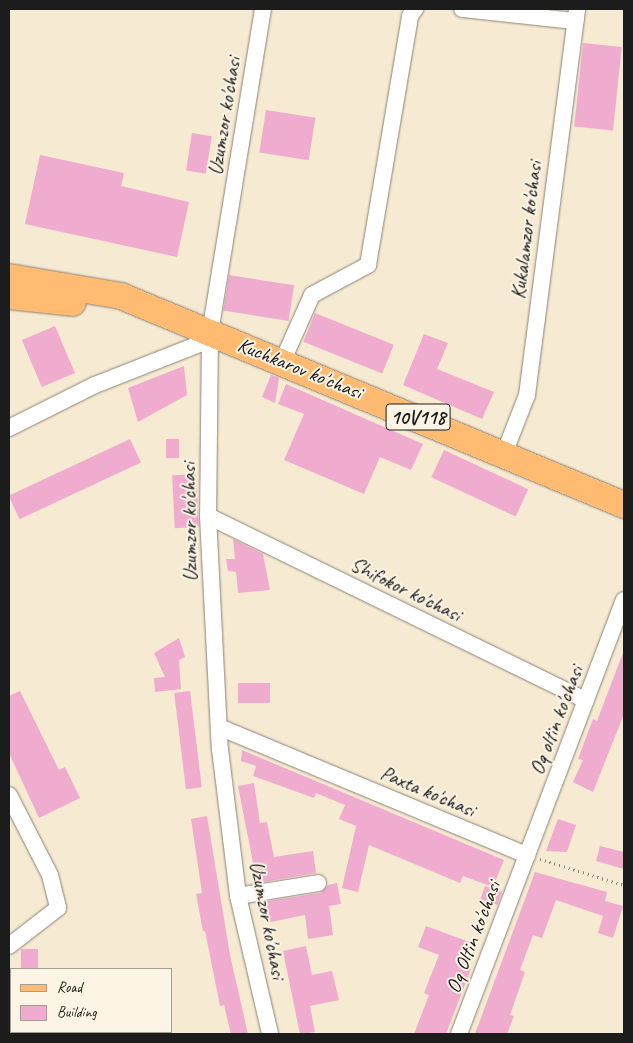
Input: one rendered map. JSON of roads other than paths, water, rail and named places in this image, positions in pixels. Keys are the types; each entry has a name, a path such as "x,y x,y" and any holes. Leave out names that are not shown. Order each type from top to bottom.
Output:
{"main road":[{"name":"10V118","path":"15,287 210,332"},
{"name":"Kuchkarov ko'chasi","path":"210,332 283,360 624,506"}],"street":[{"name":"Uzumzor ko'chasi","path":"263,9 210,332 208,516 219,727 238,896 270,1034"},
{"path":"283,360 312,296 368,265 410,16 415,9"},
{"path":"462,9 576,15"},
{"name":"Kukalamzor ko'chasi","path":"504,454 527,395 576,15"},
{"name":"Kuchkarov ko'chasi","path":"10,425 95,385 199,344 210,332"},
{"name":"Shifokor ko'chasi","path":"208,516 586,700"},
{"name":"Oq oltin ko'chasi","path":"527,855 624,600"},
{"name":"Paxta ko'chasi","path":"219,727 527,855"},
{"path":"9,795 50,875 58,908 9,951"},
{"name":"Oq Oltin ko'chasi","path":"459,1034 527,855"},
{"path":"238,896 318,883"}]}
